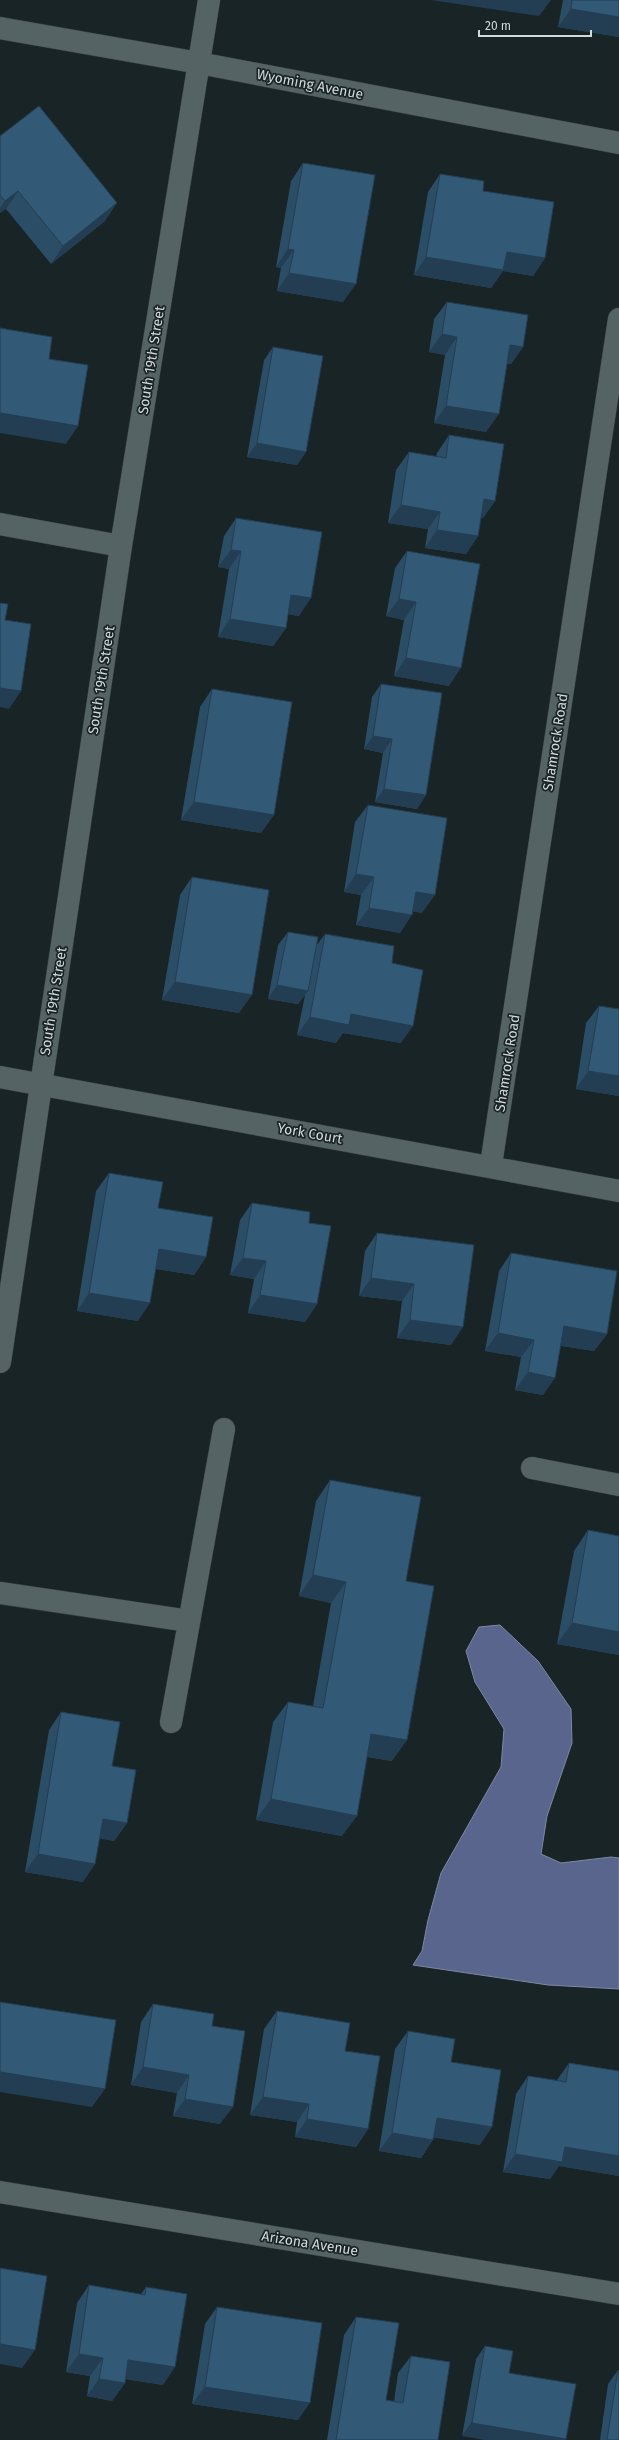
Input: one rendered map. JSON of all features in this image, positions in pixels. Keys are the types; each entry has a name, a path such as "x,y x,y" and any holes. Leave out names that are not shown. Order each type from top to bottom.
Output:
{"street":[{"name":"South 19th Street","path":"0,1362 40,1084 121,546 209,0"},
{"name":"Wyoming Avenue","path":"0,28 198,63 619,143"},
{"name":"Shamrock Road","path":"491,1165 619,319"},
{"path":"0,524 121,546"},
{"name":"York Court","path":"0,1077 491,1165 619,1190"},
{"path":"171,1722 224,1429"},
{"path":"532,1468 619,1484"},
{"path":"0,1593 189,1621"},
{"name":"Arizona Avenue","path":"0,2192 619,2294"}],"water":[{"path":"500,1625 538,1661 571,1709 572,1743 547,1816 541,1854 561,1863 611,1857 619,1858 619,1989 548,1985 413,1965 422,1951 428,1920 441,1873 501,1767 504,1729 475,1682 466,1651 479,1627"}],"building":[{"path":"572,0 619,0 619,17 571,9"},
{"path":"39,106 117,203 63,246 18,191 5,201 0,195 0,136"},
{"path":"303,163 375,175 356,284 289,273 294,250 288,249"},
{"path":"440,174 484,181 483,191 554,202 545,258 507,252 503,270 426,257"},
{"path":"447,302 528,315 523,347 510,345 499,414 446,406 457,337 442,334"},
{"path":"0,328 52,337 49,359 88,365 78,426 0,413"},
{"path":"273,347 323,356 306,452 257,443"},
{"path":"449,435 504,444 495,501 484,499 478,536 437,530 440,512 401,505 409,452 446,458"},
{"path":"236,518 322,532 311,598 291,595 286,628 230,619 241,551 231,550"},
{"path":"407,551 480,564 461,668 406,658 416,602 399,599"},
{"path":"0,603 8,604 5,620 31,624 21,691 0,688"},
{"path":"381,684 442,693 426,795 384,789 392,739 373,736"},
{"path":"212,689 292,702 274,815 194,802"},
{"path":"368,805 447,818 435,895 416,892 412,915 369,908 374,877 356,874"},
{"path":"192,877 269,890 252,995 175,982"},
{"path":"288,932 318,937 308,991 277,985"},
{"path":"325,934 394,946 392,963 423,970 413,1026 351,1014 349,1025 310,1017"},
{"path":"599,1006 619,1009 619,1076 588,1071"},
{"path":"109,1173 163,1182 158,1208 213,1217 206,1257 159,1249 150,1303 89,1293"},
{"path":"252,1203 310,1212 309,1223 331,1226 317,1304 260,1295 266,1261 243,1258"},
{"path":"377,1233 474,1245 463,1327 410,1320 414,1284 371,1278"},
{"path":"511,1253 617,1271 607,1334 564,1326 555,1378 528,1372 534,1340 498,1333"},
{"path":"330,1480 421,1497 406,1581 434,1586 407,1740 371,1734 357,1816 271,1799 288,1702 323,1708 346,1582 313,1575"},
{"path":"588,1530 619,1536 619,1632 572,1623"},
{"path":"61,1712 120,1722 112,1766 136,1770 127,1823 103,1819 95,1864 38,1854"},
{"path":"0,2002 116,2020 105,2089 0,2072"},
{"path":"153,2004 214,2014 212,2026 245,2031 233,2107 185,2099 189,2075 143,2067"},
{"path":"277,2011 350,2023 345,2051 380,2056 368,2129 307,2119 309,2104 263,2097"},
{"path":"408,2031 455,2039 451,2062 501,2070 492,2127 437,2118 433,2140 392,2133"},
{"path":"569,2063 619,2071 619,2156 565,2147 562,2162 515,2154 528,2076 566,2082"},
{"path":"0,2268 47,2276 35,2350 0,2344"},
{"path":"89,2285 145,2295 146,2287 187,2294 175,2367 128,2360 125,2383 99,2379 103,2358 79,2354"},
{"path":"217,2307 322,2323 310,2403 205,2387"},
{"path":"356,2317 399,2323 386,2400 403,2403 411,2356 450,2362 438,2440 336,2440"},
{"path":"485,2346 513,2351 509,2373 576,2384 566,2439 472,2423"},
{"path":"618,2370 619,2440 607,2440"}]}
